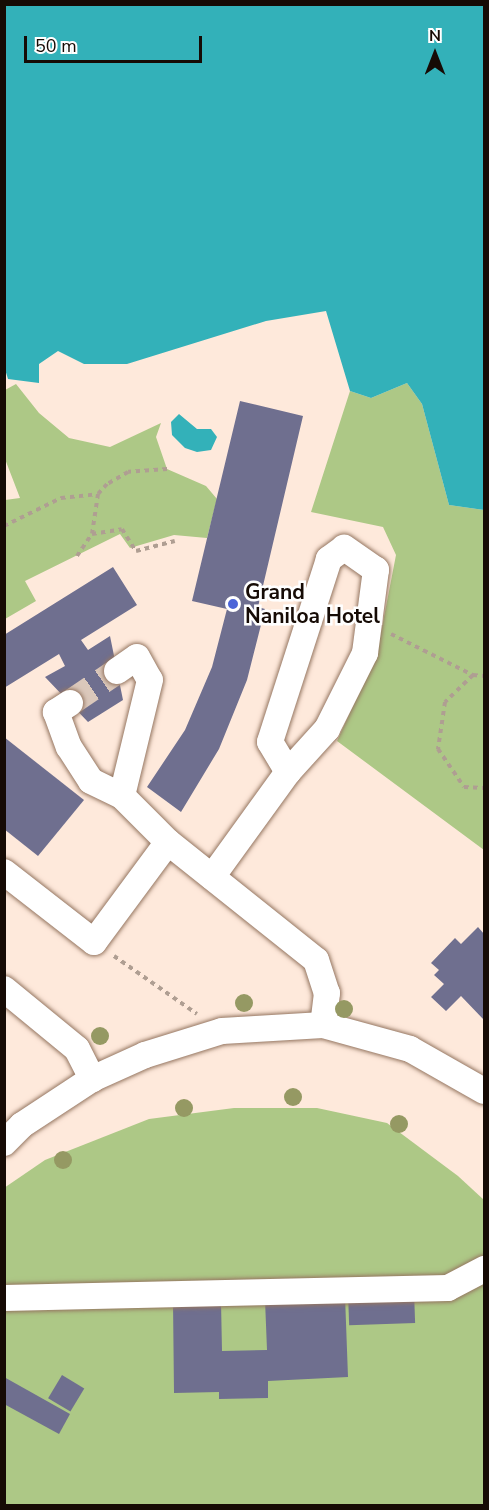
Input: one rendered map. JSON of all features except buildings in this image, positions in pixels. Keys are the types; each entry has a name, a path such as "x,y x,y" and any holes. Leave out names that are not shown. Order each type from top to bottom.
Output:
{"street":[{"path":"212,877 288,772 327,729 364,652 376,570 344,548 328,559 270,742 288,772"},
{"path":"117,671 137,657 150,680 122,796"},
{"path":"70,703 56,712 69,747 91,781 122,796 168,842 316,960 327,993 322,1025"},
{"path":"4,872 94,942 168,842"},
{"path":"4,989 77,1049 92,1079"},
{"path":"4,1143 22,1125 92,1079 145,1055 222,1031 322,1025 410,1049 484,1091"},
{"path":"4,1298 448,1288 484,1269"}],"path":[{"path":"77,556 92,534 98,494 107,484 128,472 167,469"},
{"path":"4,526 61,498 98,494"},
{"path":"92,534 122,529 136,551 175,541"},
{"path":"369,623 473,675 484,676"},
{"path":"473,675 445,702 438,749 464,787 484,788"},
{"path":"94,942 222,1031"}],"green space":[{"path":"407,383 422,404 449,505 484,510 484,850 337,741 377,653 396,555 383,527 311,512 350,391 371,398"},
{"path":"16,384 39,413 69,438 110,447 161,423 156,437 167,469 206,486 217,499 207,538 174,535 130,548 120,534 25,581 36,601 5,619 5,500 20,498 5,459 5,390"},
{"path":"234,1108 317,1108 387,1123 458,1176 484,1200 484,1505 5,1505 4,1188 45,1160 149,1119"}],"water":[{"path":"5,4 484,5 484,510 449,505 422,404 407,383 371,398 350,391 326,311 266,321 127,364 84,364 58,351 39,364 39,383 8,379 4,366"},
{"path":"179,414 197,429 211,429 217,437 211,450 197,452 185,448 172,435 171,422"}],"tunnel":[{"path":"70,703 117,671"}],"place":[{"name":"Grand Naniloa Hotel","path":"233,604"}]}
